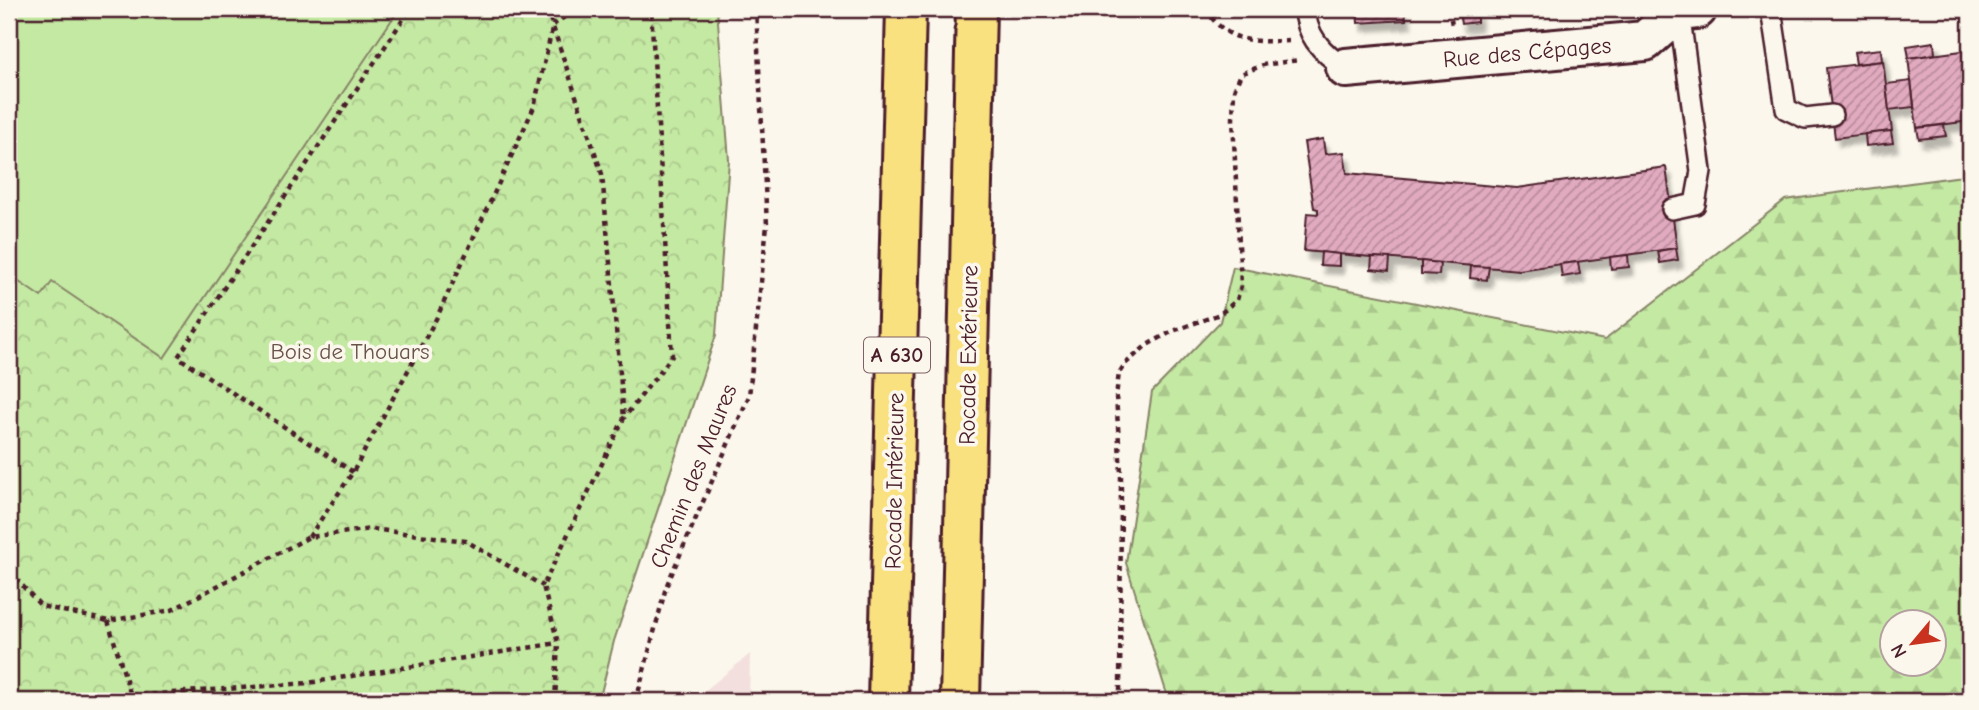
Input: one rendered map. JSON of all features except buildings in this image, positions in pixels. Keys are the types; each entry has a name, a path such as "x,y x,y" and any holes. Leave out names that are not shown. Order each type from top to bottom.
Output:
{"highway":[{"name":"Rocade Intérieure","path":"888,701 906,9"},
{"name":"Rocade Extérieure","path":"960,701 976,9"}],"street":[{"name":"Rue des Cépages","path":"1337,63 1645,41 1688,10"}],"lane":[{"path":"1305,9 1314,40 1337,63"},
{"path":"1771,9 1786,109 1805,118 1832,115"},
{"path":"1672,209 1695,204 1701,171 1688,10"}],"path":[{"path":"353,472 178,357 411,9"},
{"path":"547,9 602,174 624,418"},
{"path":"309,537 353,472 437,317 534,107 553,25 576,9"},
{"path":"555,701 558,643 543,586 624,418 672,356 651,9"},
{"name":"Chemin des Maures","path":"636,701 666,587 749,396 767,225 756,9"},
{"path":"1206,9 1214,22 1233,37 1272,42 1314,40"},
{"path":"1120,701 1121,473 1116,396 1119,373 1125,364 1147,345 1173,331 1220,314 1237,300 1241,286 1233,119 1234,90 1241,74 1263,65 1337,63"},
{"path":"9,571 41,606 108,621 172,610 309,537 372,529 466,541 543,586"},
{"path":"108,621 131,696"},
{"path":"123,701 131,696 308,683 558,643"}],"shaded area":[{"path":"750,654 749,701 692,701"}],"green space":[{"name":"Bois de Thouars","path":"9,9 717,9 729,160 716,335 614,641 599,701 9,701"},
{"path":"9,9 399,9 164,358 52,282 41,297 9,275"},
{"path":"1970,175 1970,701 1169,701 1126,563 1152,392 1220,322 1233,267 1605,340 1785,200"}]}
